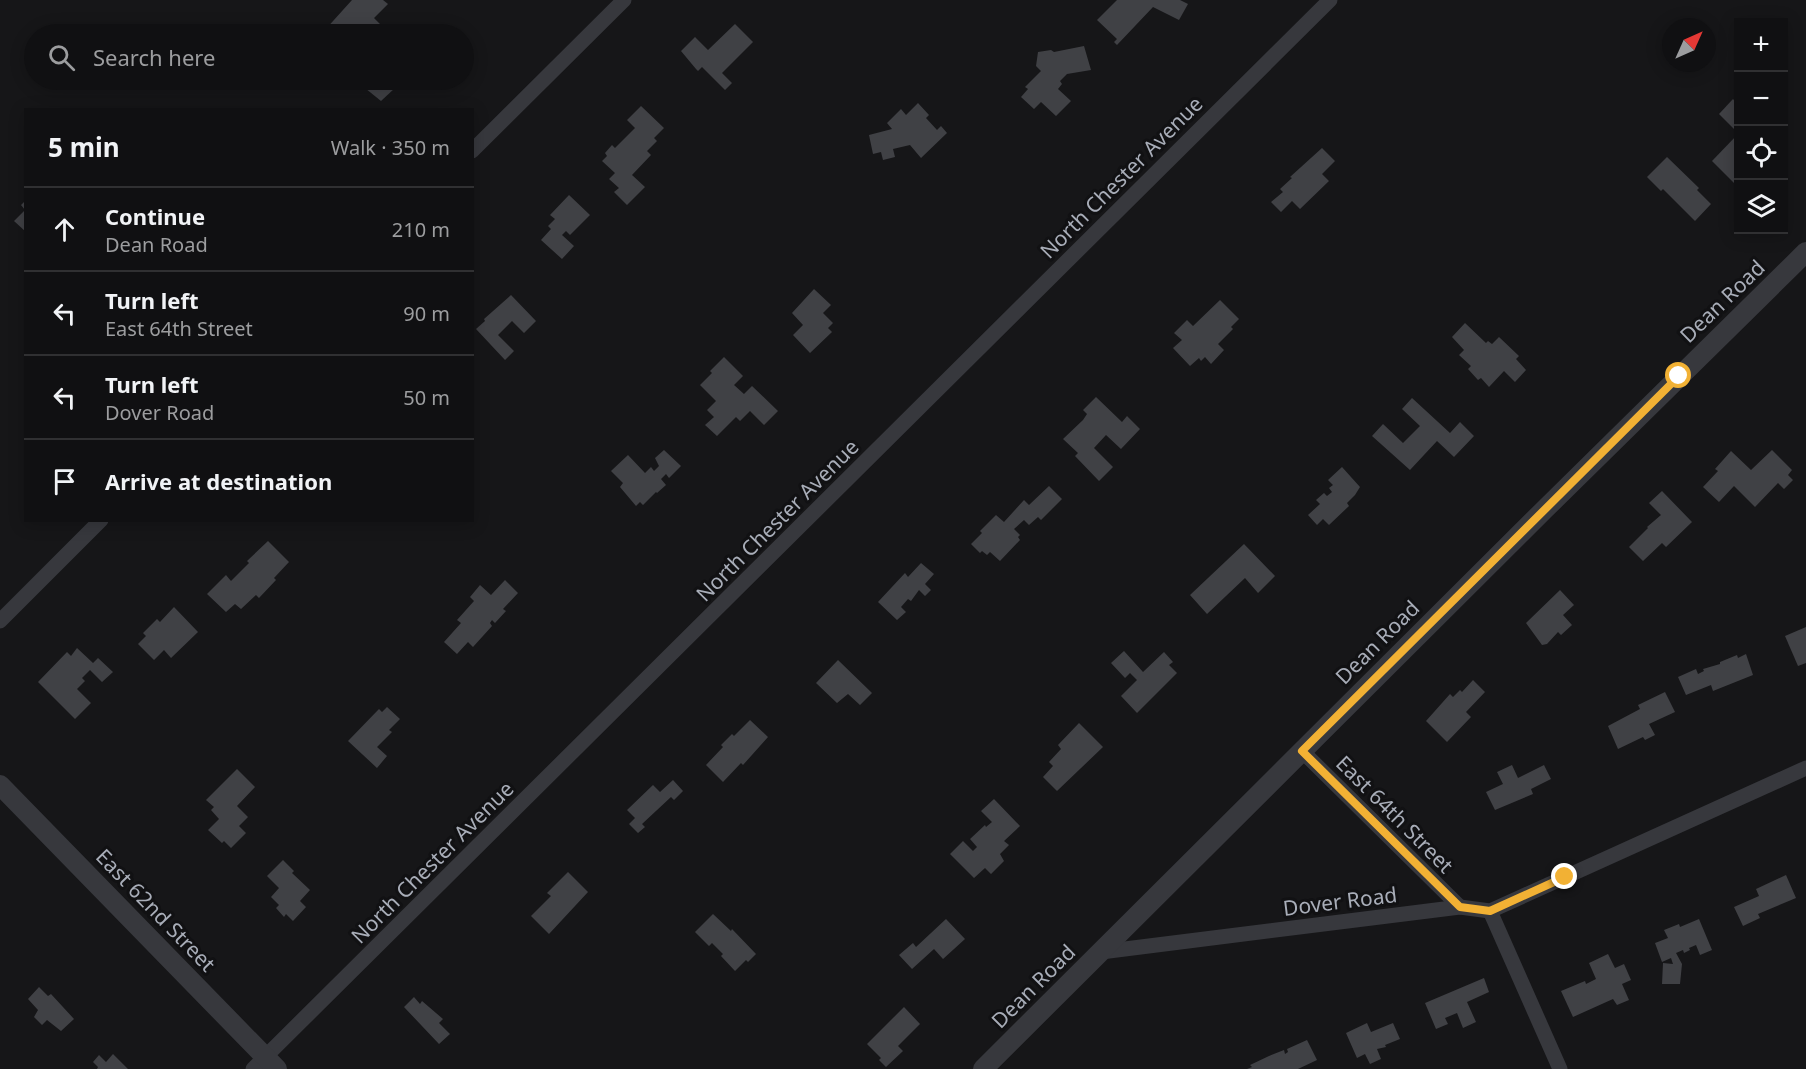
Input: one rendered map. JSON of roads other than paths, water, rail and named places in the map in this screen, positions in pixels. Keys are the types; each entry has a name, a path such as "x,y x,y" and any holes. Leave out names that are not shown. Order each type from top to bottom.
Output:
{"street":[{"path":"474,149 624,0"},
{"name":"North Chester Avenue","path":"266,1065 1330,0"},
{"name":"Dean Road","path":"983,1069 1806,252"},
{"path":"0,621 99,522"},
{"name":"East 64th Street","path":"1302,751 1460,907"},
{"path":"1560,1069 1490,911 1806,768"},
{"name":"East 62nd Street","path":"0,785 266,1065"},
{"name":"Dover Road","path":"1101,952 1460,907 1490,911"}]}
